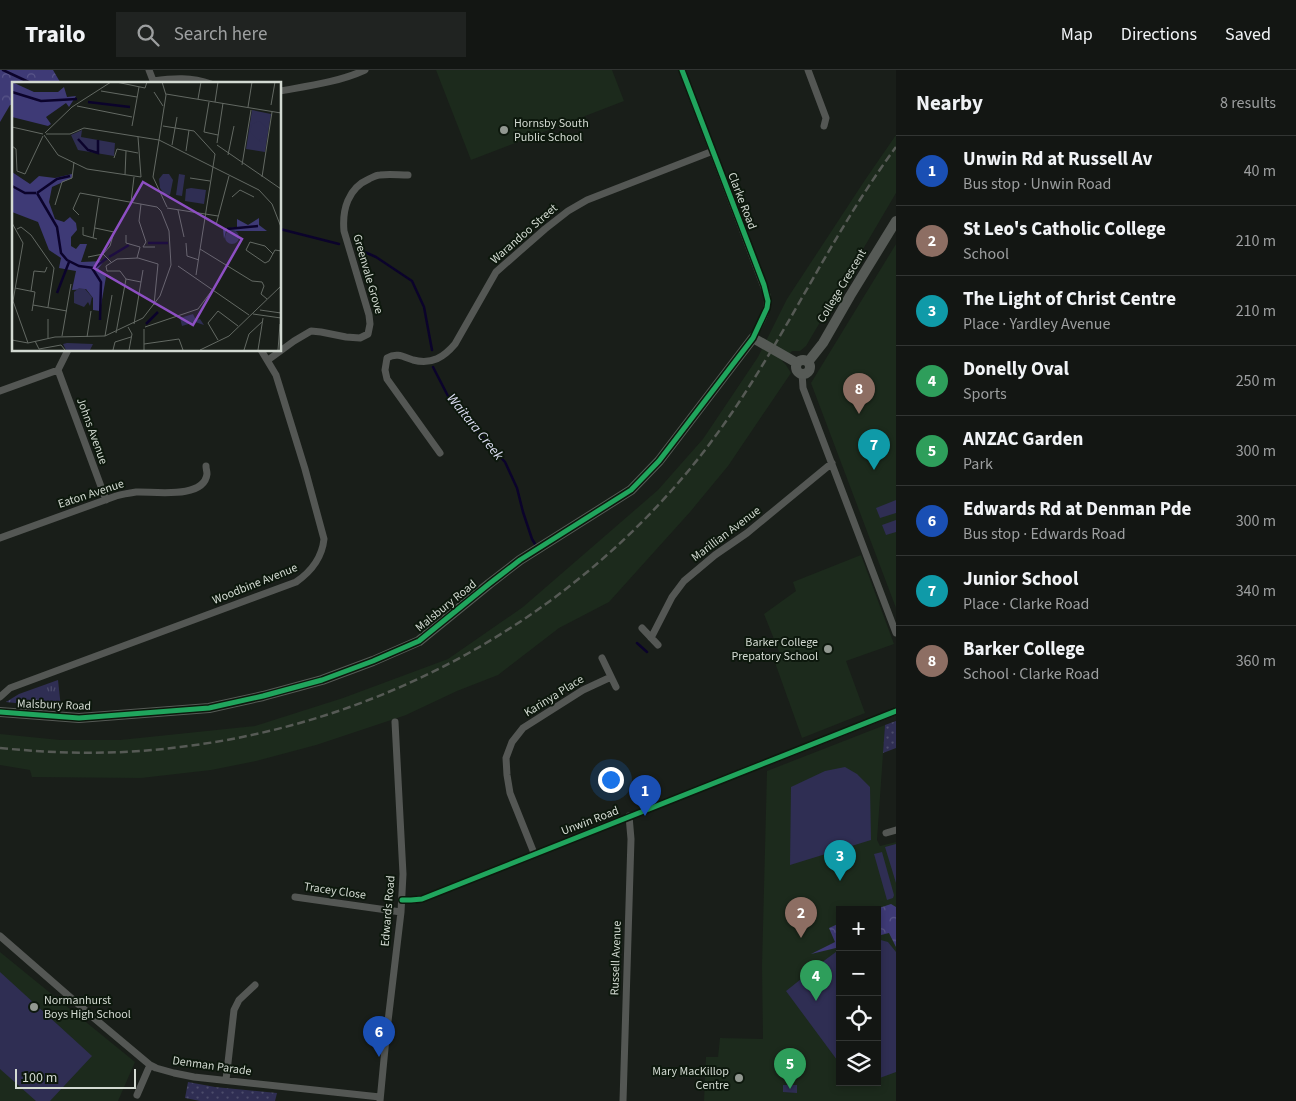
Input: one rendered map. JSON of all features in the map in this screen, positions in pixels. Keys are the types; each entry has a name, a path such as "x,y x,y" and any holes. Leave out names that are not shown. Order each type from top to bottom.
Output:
{"street":[{"path":"149,70 153,82 176,78 205,82"},
{"path":"281,91 326,82 365,70"},
{"name":"Clarke Road","path":"682,70 767,296 767,308 753,338"},
{"path":"808,70 826,118 824,126"},
{"name":"Warandoo Street","path":"440,453 387,379 385,370 387,358 392,355 401,355 415,360 431,361 440,358 455,344 496,272 568,211 587,200 713,151"},
{"name":"Greenvale Grove","path":"281,350 311,331 353,338 360,338 368,334 369,316 344,231 343,218 345,206 351,193 363,181 379,174 408,175"},
{"name":"College Crescent","path":"802,373 808,371 808,362 823,343 896,221"},
{"path":"753,338 792,361 798,371 802,373 803,388 896,633"},
{"name":"Malsbury Road","path":"0,712 79,718 209,708 322,680 419,641 520,560 632,490 659,461 753,338"},
{"path":"0,391 58,370 68,351"},
{"name":"Woodbine Avenue","path":"0,697 10,688 296,582 308,574 322,550 324,539 276,375 262,351"},
{"name":"Greenvale Grove","path":"268,360 280,351"},
{"path":"792,361 803,360 808,362"},
{"name":"Johns Avenue","path":"58,370 106,500"},
{"name":"Marillian Avenue","path":"652,638 672,597 684,581 715,555 747,533 832,463"},
{"name":"Eaton Avenue","path":"0,538 116,496 135,492 181,492 195,488 201,485 205,479 207,474 206,466"},
{"path":"642,628 658,645"},
{"path":"602,658 616,687"},
{"name":"Karinya Place","path":"534,853 510,792 506,758 512,742 523,728 583,690 611,677"},
{"name":"Unwin Road","path":"402,900 422,898 896,711"},
{"name":"Edwards Road","path":"380,1099 402,900 403,874 395,722"},
{"name":"Russell Avenue","path":"623,1101 632,840 629,816"},
{"path":"886,833 896,830"},
{"name":"Tracey Close","path":"295,896 401,912"},
{"name":"Denman Parade","path":"0,936 94,1018 156,1068 174,1073 380,1099"},
{"path":"226,1080 234,1010 240,1000 254,985"},
{"path":"137,1095 150,1065"}],"shaded area":[{"name":"Hornsby South Public School","path":"436,70 612,70 624,101 471,160"},
{"path":"896,135 896,193 806,346 800,351 792,351 782,361 791,373 728,466 690,512 609,602 559,628 498,675 457,691 406,715 316,745 256,761 211,770 141,778 32,777 30,770 0,765 0,734 60,740 120,740 255,726 343,698 448,659 523,607 658,490 703,439 758,357 787,299"},
{"path":"896,244 896,608 811,383"},
{"name":"Barker College Prepatory School","path":"861,555 894,644 846,661 865,713 802,738 773,657 780,654 764,614 796,591 793,582"},
{"path":"885,725 877,840 880,846 896,842 896,1101 704,1101 706,1057 718,1057 720,1038 763,1039 762,966 767,771"},
{"name":"Normanhurst Boys High School","path":"0,952 135,1062 118,1101 0,1101"}],"green space":[{"path":"0,70 53,70 60,82 12,82 12,105 10,105 0,122"},
{"path":"896,500 896,513 880,518 876,508"},
{"path":"896,520 896,532 886,535 882,525"},
{"path":"58,680 61,708 6,702 19,694"},
{"path":"896,721 896,748 883,753 885,725"},
{"path":"845,767 857,774 870,787 871,840 790,865 791,787 825,771"},
{"path":"896,844 896,883 885,847"},
{"path":"882,852 894,895 893,898 887,900 874,854"},
{"path":"891,904 896,907 896,947 889,933 881,935 881,907"},
{"path":"836,925 836,948 811,954 835,942 829,928"},
{"path":"881,940 888,942 896,952 896,1072 881,1078"},
{"path":"836,952 836,1059 786,991"},
{"path":"0,972 92,1056 50,1101 36,1101 0,1069"},
{"path":"188,1082 215,1087 277,1093 275,1101 200,1101 185,1098"},
{"path":"783,1085 797,1085 797,1093 783,1092"}],"waterway":[{"name":"Waitara Creek","path":"3,70 29,82"},
{"name":"Waitara Creek","path":"281,229 339,244"},
{"name":"Waitara Creek","path":"360,250 376,257 412,281 424,307 432,350"},
{"name":"Waitara Creek","path":"433,367 450,400 505,462 517,488 523,512 535,544"},
{"path":"637,643 647,652"}],"railway":[{"path":"0,748 68,752 158,750 258,734 335,712 408,683 479,647 545,604 607,555 664,499 714,438 762,367 848,218 896,147"}],"cycle path":[{"path":"0,712 79,718 209,708 322,680 419,641 520,560 631,490 659,461 753,338 767,308 768,301 764,285 682,70"},
{"path":"402,900 422,899 896,711"}],"place":[{"name":"Hornsby South Public School","path":"504,130"},
{"name":"Barker College","path":"859,414"},
{"name":"Junior School","path":"874,470"},
{"name":"Barker College Prepatory School","path":"828,649"},
{"name":"Unwin Rd at Russell Av","path":"645,816"},
{"name":"The Light of Christ Centre","path":"840,881"},
{"name":"St Leo's Catholic College","path":"801,938"},
{"name":"Donelly Oval","path":"816,1001"},
{"name":"Normanhurst Boys High School","path":"34,1007"},
{"name":"Edwards Rd at Denman Pde","path":"379,1057"},
{"name":"Mary MacKillop Centre","path":"739,1078"},
{"name":"ANZAC Garden","path":"790,1089"}]}
